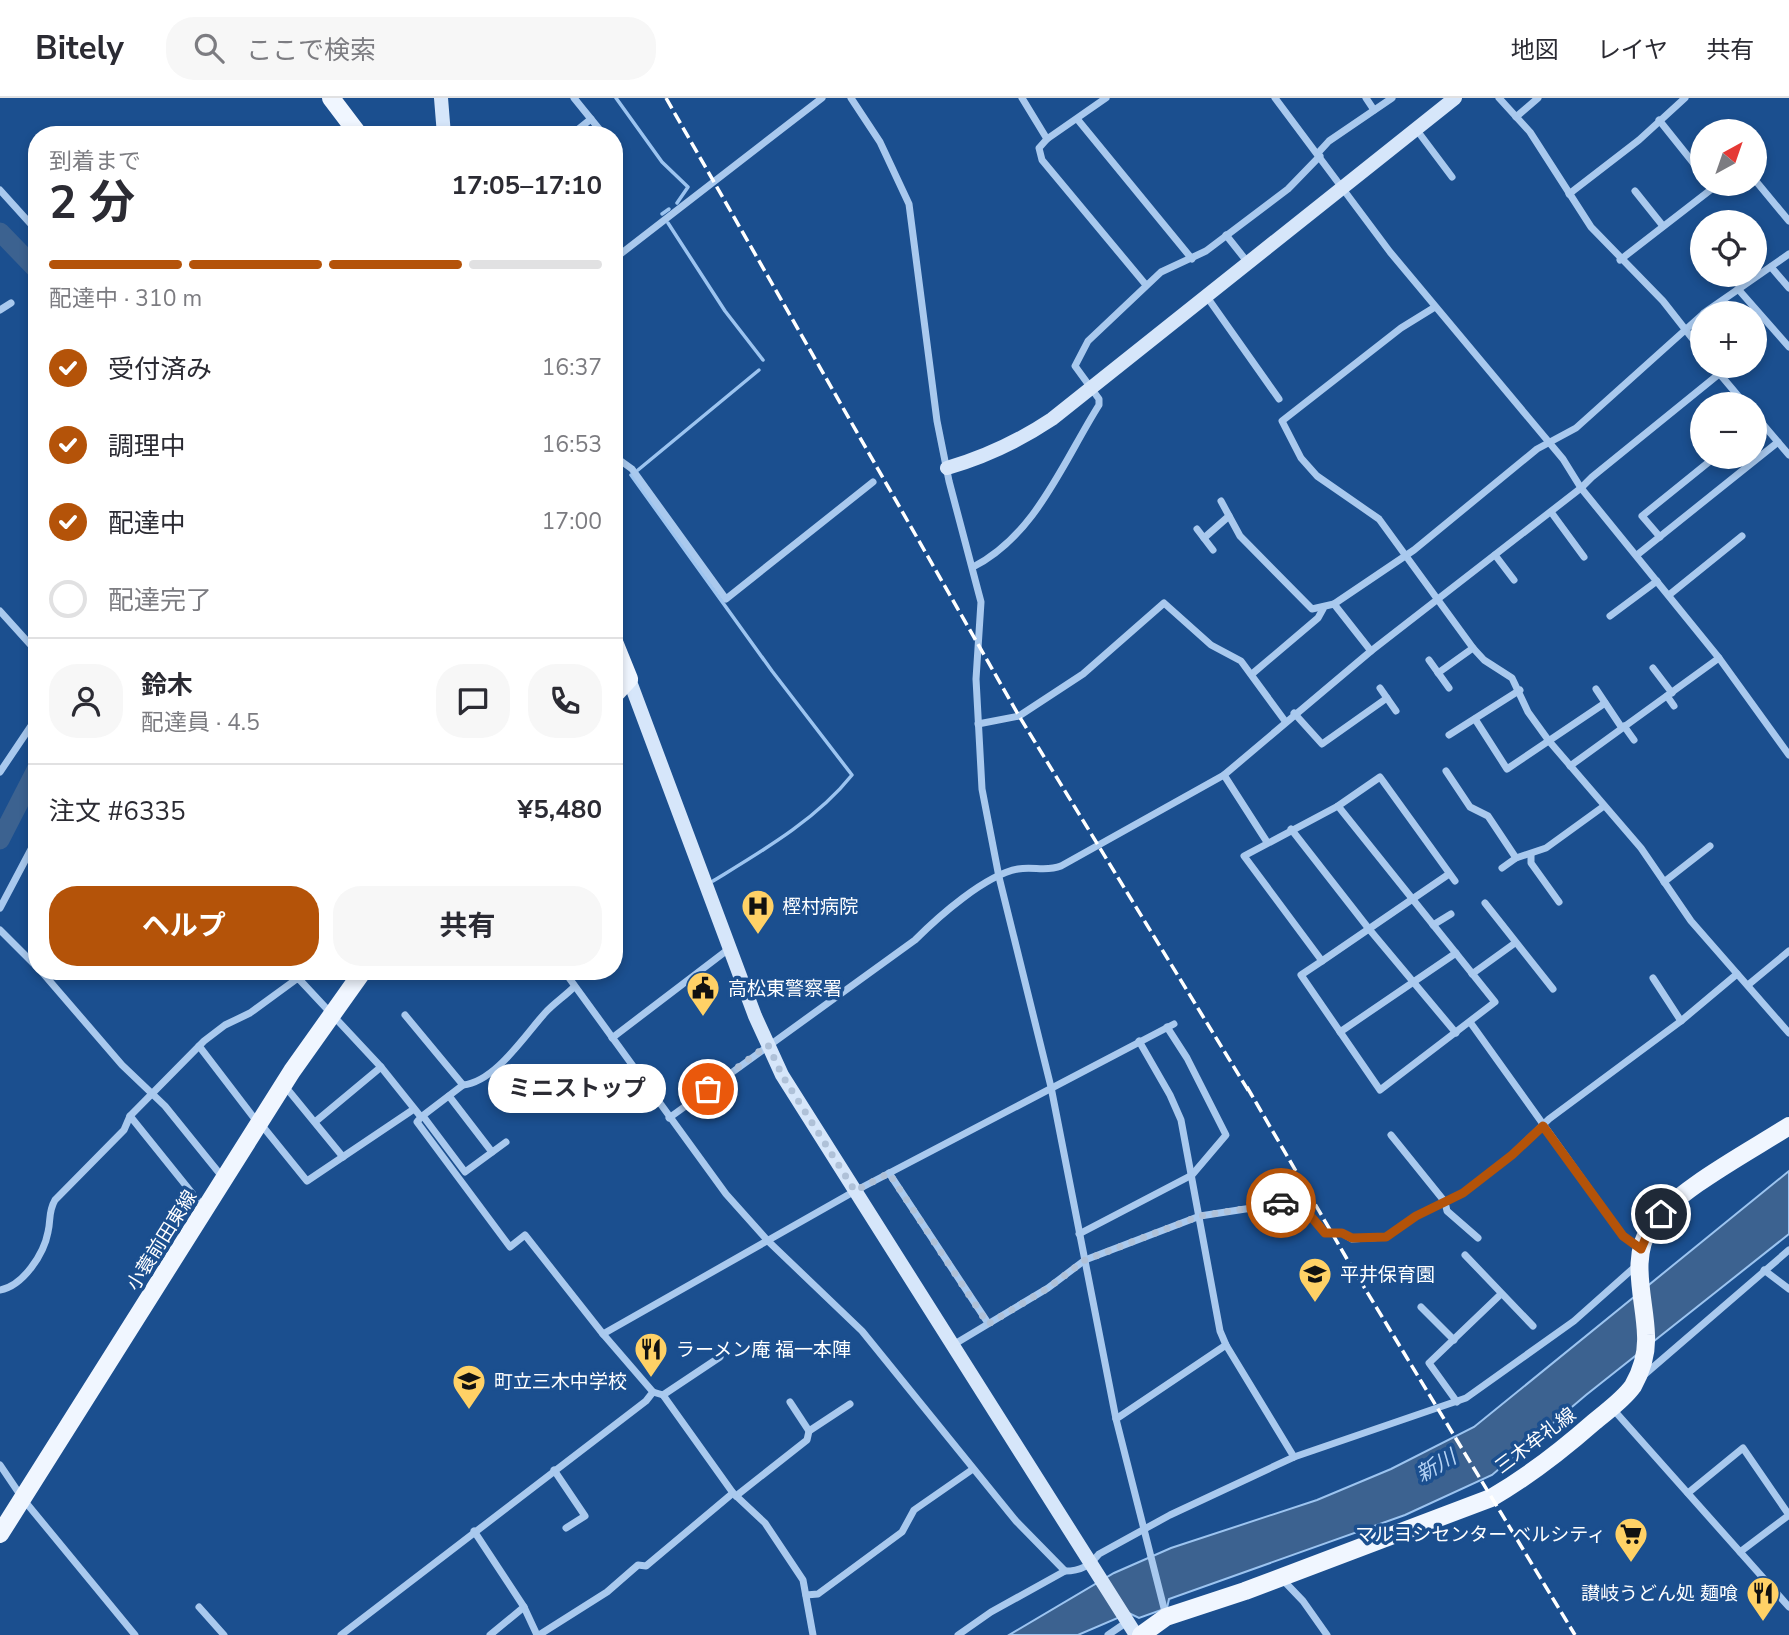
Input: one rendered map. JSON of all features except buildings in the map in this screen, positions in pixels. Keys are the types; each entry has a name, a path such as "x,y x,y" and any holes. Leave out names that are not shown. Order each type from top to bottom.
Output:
{"main road":[{"path":"331,98 352,126"},
{"path":"623,664 629,679 623,685"},
{"name":"小蓑前田東線","path":"0,1534 284,1084 356,980"},
{"name":"三木牟礼線","path":"1132,1627 1166,1613 1280,1578 1491,1497 1525,1479 1612,1407 1631,1388 1641,1371 1646,1350 1640,1255 1651,1226 1661,1214 1709,1178 1789,1126"}],"street":[{"path":"441,98 443,126"},
{"path":"574,98 597,126"},
{"path":"623,252 822,98"},
{"path":"851,98 880,142 909,204 937,421 981,602 976,679 982,789 999,877 1051,1087 1116,1419 1166,1613"},
{"path":"1022,98 1047,139"},
{"path":"1106,98 1047,139 1039,148 1042,160 1146,285"},
{"path":"1275,98 1344,188 1371,229 1549,443 1581,488 1786,741 1789,755"},
{"path":"1366,98 1374,110"},
{"path":"973,567 994,556 1034,512 1099,405 1099,399 1075,366 1088,341 1161,272 1192,259 1288,189 1329,141 1392,98"},
{"path":"947,468 977,459 1033,432 1249,264 1455,98"},
{"path":"1499,98 1530,132 1591,228 1663,301 1690,335"},
{"path":"1516,117 1538,98"},
{"path":"1569,194 1640,140 1685,98"},
{"path":"582,126 591,119"},
{"path":"1078,120 1192,259"},
{"path":"1660,120 1690,158"},
{"path":"1416,129 1452,177"},
{"path":"0,190 28,221"},
{"path":"1634,191 1664,226"},
{"path":"1620,260 1703,196"},
{"path":"1768,196 1789,221"},
{"path":"1226,235 1249,264"},
{"path":"1721,301 1789,254"},
{"path":"1771,267 1789,288"},
{"path":"1738,289 1789,347"},
{"path":"1207,297 1279,399"},
{"path":"0,310 11,303"},
{"path":"1435,307 1401,328 1282,421 1301,458 1317,476 1379,519 1473,648 1484,660 1512,678 1520,690 1528,712 1549,740 1641,848 1691,921 1789,1032"},
{"path":"1221,501 1240,536 1312,609 1323,609 1406,555 1537,449 1576,428 1690,324"},
{"path":"669,1118 915,940 944,912 999,877 1018,869 1051,870 1061,866 1224,775 1371,650 1551,512 1714,378"},
{"path":"1722,378 1735,392"},
{"path":"1767,429 1789,455"},
{"path":"1767,451 1778,442"},
{"path":"623,462 632,469 726,599 873,482"},
{"path":"1660,537 1642,516 1700,469"},
{"path":"1637,555 1743,469"},
{"path":"1551,512 1584,557"},
{"path":"1204,538 1229,516"},
{"path":"1197,529 1213,550"},
{"path":"1669,595 1742,536"},
{"path":"1495,555 1514,580"},
{"path":"1610,616 1657,581"},
{"path":"978,724 1020,716 1083,674 1164,603 1211,645 1241,661 1286,721"},
{"path":"1334,604 1371,650"},
{"path":"1252,674 1318,618 1323,609"},
{"path":"0,611 28,642"},
{"path":"1438,673 1473,648"},
{"path":"1570,766 1719,657"},
{"path":"1429,660 1449,688"},
{"path":"1653,668 1674,706"},
{"path":"629,679 730,948 782,1075 1132,1627 1108,1635"},
{"path":"1380,688 1396,710"},
{"path":"1596,689 1634,740"},
{"path":"1449,735 1520,690"},
{"path":"1294,713 1322,744 1387,698"},
{"path":"1475,719 1507,769 1605,703"},
{"path":"0,772 28,736"},
{"path":"1446,771 1470,807 1488,816 1516,858"},
{"path":"1224,775 1267,842"},
{"path":"1322,961 1244,856 1338,806 1380,777 1455,881"},
{"path":"1338,806 1413,899 1433,925 1456,953 1494,1002 1380,1090 1301,975 1413,899 1449,874"},
{"path":"1502,868 1516,858 1546,848 1604,806"},
{"path":"1488,816 1496,810"},
{"path":"1291,830 1456,1033"},
{"path":"1664,882 1710,846"},
{"path":"0,917 1,907 28,855"},
{"path":"1531,855 1531,863 1559,902"},
{"path":"1485,903 1553,989"},
{"path":"1433,925 1451,914"},
{"path":"0,930 28,958"},
{"path":"1472,974 1515,943"},
{"path":"612,1038 730,948"},
{"path":"1748,985 1789,951"},
{"path":"1340,1032 1456,953"},
{"path":"953,1345 1048,1288 1085,1260 1200,1216 1297,1200 1325,1233 1342,1233 1352,1238 1386,1237 1416,1216 1463,1193 1512,1155 1543,1126 1681,1021 1737,974"},
{"path":"1653,978 1681,1021"},
{"path":"49,980 122,1065 153,1094 224,1180"},
{"path":"0,1290 8,1289 23,1277 41,1251 48,1232 49,1209 124,1130 130,1116 199,1046 225,1025 250,1013 295,980"},
{"path":"300,980 381,1068 465,1172 506,1142"},
{"path":"570,980 726,1194 768,1241 862,1331 1016,1521 1065,1571"},
{"path":"574,987 546,1011 508,1057 472,1084 463,1086 417,1122 510,1247 525,1235 603,1334 653,1392 663,1395 734,1495 765,1523 803,1580 813,1635"},
{"path":"405,1015 463,1086"},
{"path":"958,1635 991,1612 1065,1571 1078,1571 1091,1564 1099,1554 1144,1529 1294,1457 1457,1402 1479,1390 1574,1321 1640,1255 1623,1236 1470,1022"},
{"path":"603,1334 855,1191 1170,1026 1226,1135 1192,1175 1079,1234"},
{"path":"1139,1041 1181,1120 1220,1331 1294,1457"},
{"path":"199,1046 307,1181 414,1109"},
{"path":"315,1122 381,1068"},
{"path":"284,1084 344,1157"},
{"path":"450,1096 492,1152"},
{"path":"130,1116 205,1210"},
{"path":"1391,1135 1445,1202 1447,1211 1478,1238"},
{"path":"889,1173 988,1324"},
{"path":"1631,1388 1789,1250"},
{"path":"1465,1255 1533,1326"},
{"path":"1764,1270 1789,1289"},
{"path":"1457,1402 1429,1363 1501,1293"},
{"path":"1421,1307 1454,1340"},
{"path":"1116,1419 1226,1345"},
{"path":"663,1395 720,1357"},
{"path":"341,1635 646,1401 653,1392"},
{"path":"790,1402 809,1431"},
{"path":"474,1531 524,1608 538,1635 607,1592 638,1565 646,1566 807,1440 809,1431 850,1404"},
{"path":"1612,1407 1789,1607"},
{"path":"1688,1493 1743,1448 1789,1515 1740,1552"},
{"path":"0,1465 23,1499 135,1635"},
{"path":"554,1469 585,1516 566,1528"},
{"path":"806,1595 818,1594 902,1532 914,1510 973,1469"},
{"path":"1280,1578 1303,1601 1327,1635"},
{"path":"199,1607 224,1635"},
{"path":"490,1635 524,1608"}],"water":[{"name":"新川","path":"1789,1171 1789,1234 1586,1395 1492,1475 1405,1515 1169,1599 1167,1608 1139,1618 1129,1613 1078,1635 1009,1635 1114,1573 1171,1548 1317,1500 1391,1469 1474,1427"}],"waterway":[{"path":"616,98 662,162 688,187 677,203"},
{"path":"662,214 669,209"},
{"path":"668,223 725,311 763,360"},
{"path":"0,232 28,261"},
{"path":"638,470 759,370"},
{"path":"631,475 772,671 852,775 805,820 713,881"},
{"path":"0,840 28,786"}],"railway":[{"path":"666,98 1019,716 1251,1095"},
{"path":"1247,1087 1347,1259 1575,1635"}],"way so far":[{"path":"708,1089 768,1045 782,1075 855,1191 889,1173 988,1324 1048,1288 1085,1260 1200,1216 1281,1203"}],"place":[{"name":"樫村病院","path":"758,936"},
{"name":"高松東警察署","path":"703,1018"},
{"name":"ミニストップ","path":"708,1089"},
{"name":"平井保育園","path":"1315,1304"},
{"name":"ラーメン庵 福一本陣","path":"651,1379"},
{"name":"町立三木中学校","path":"469,1411"},
{"name":"マルヨシセンター ベルシティ","path":"1631,1564"},
{"name":"讃岐うどん処 麺喰","path":"1763,1623"}],"route":[{"path":"1281,1203 1297,1200 1325,1233 1342,1233 1352,1238 1386,1237 1416,1216 1463,1193 1512,1155 1543,1126 1623,1236 1641,1249 1651,1226 1661,1214"}]}
